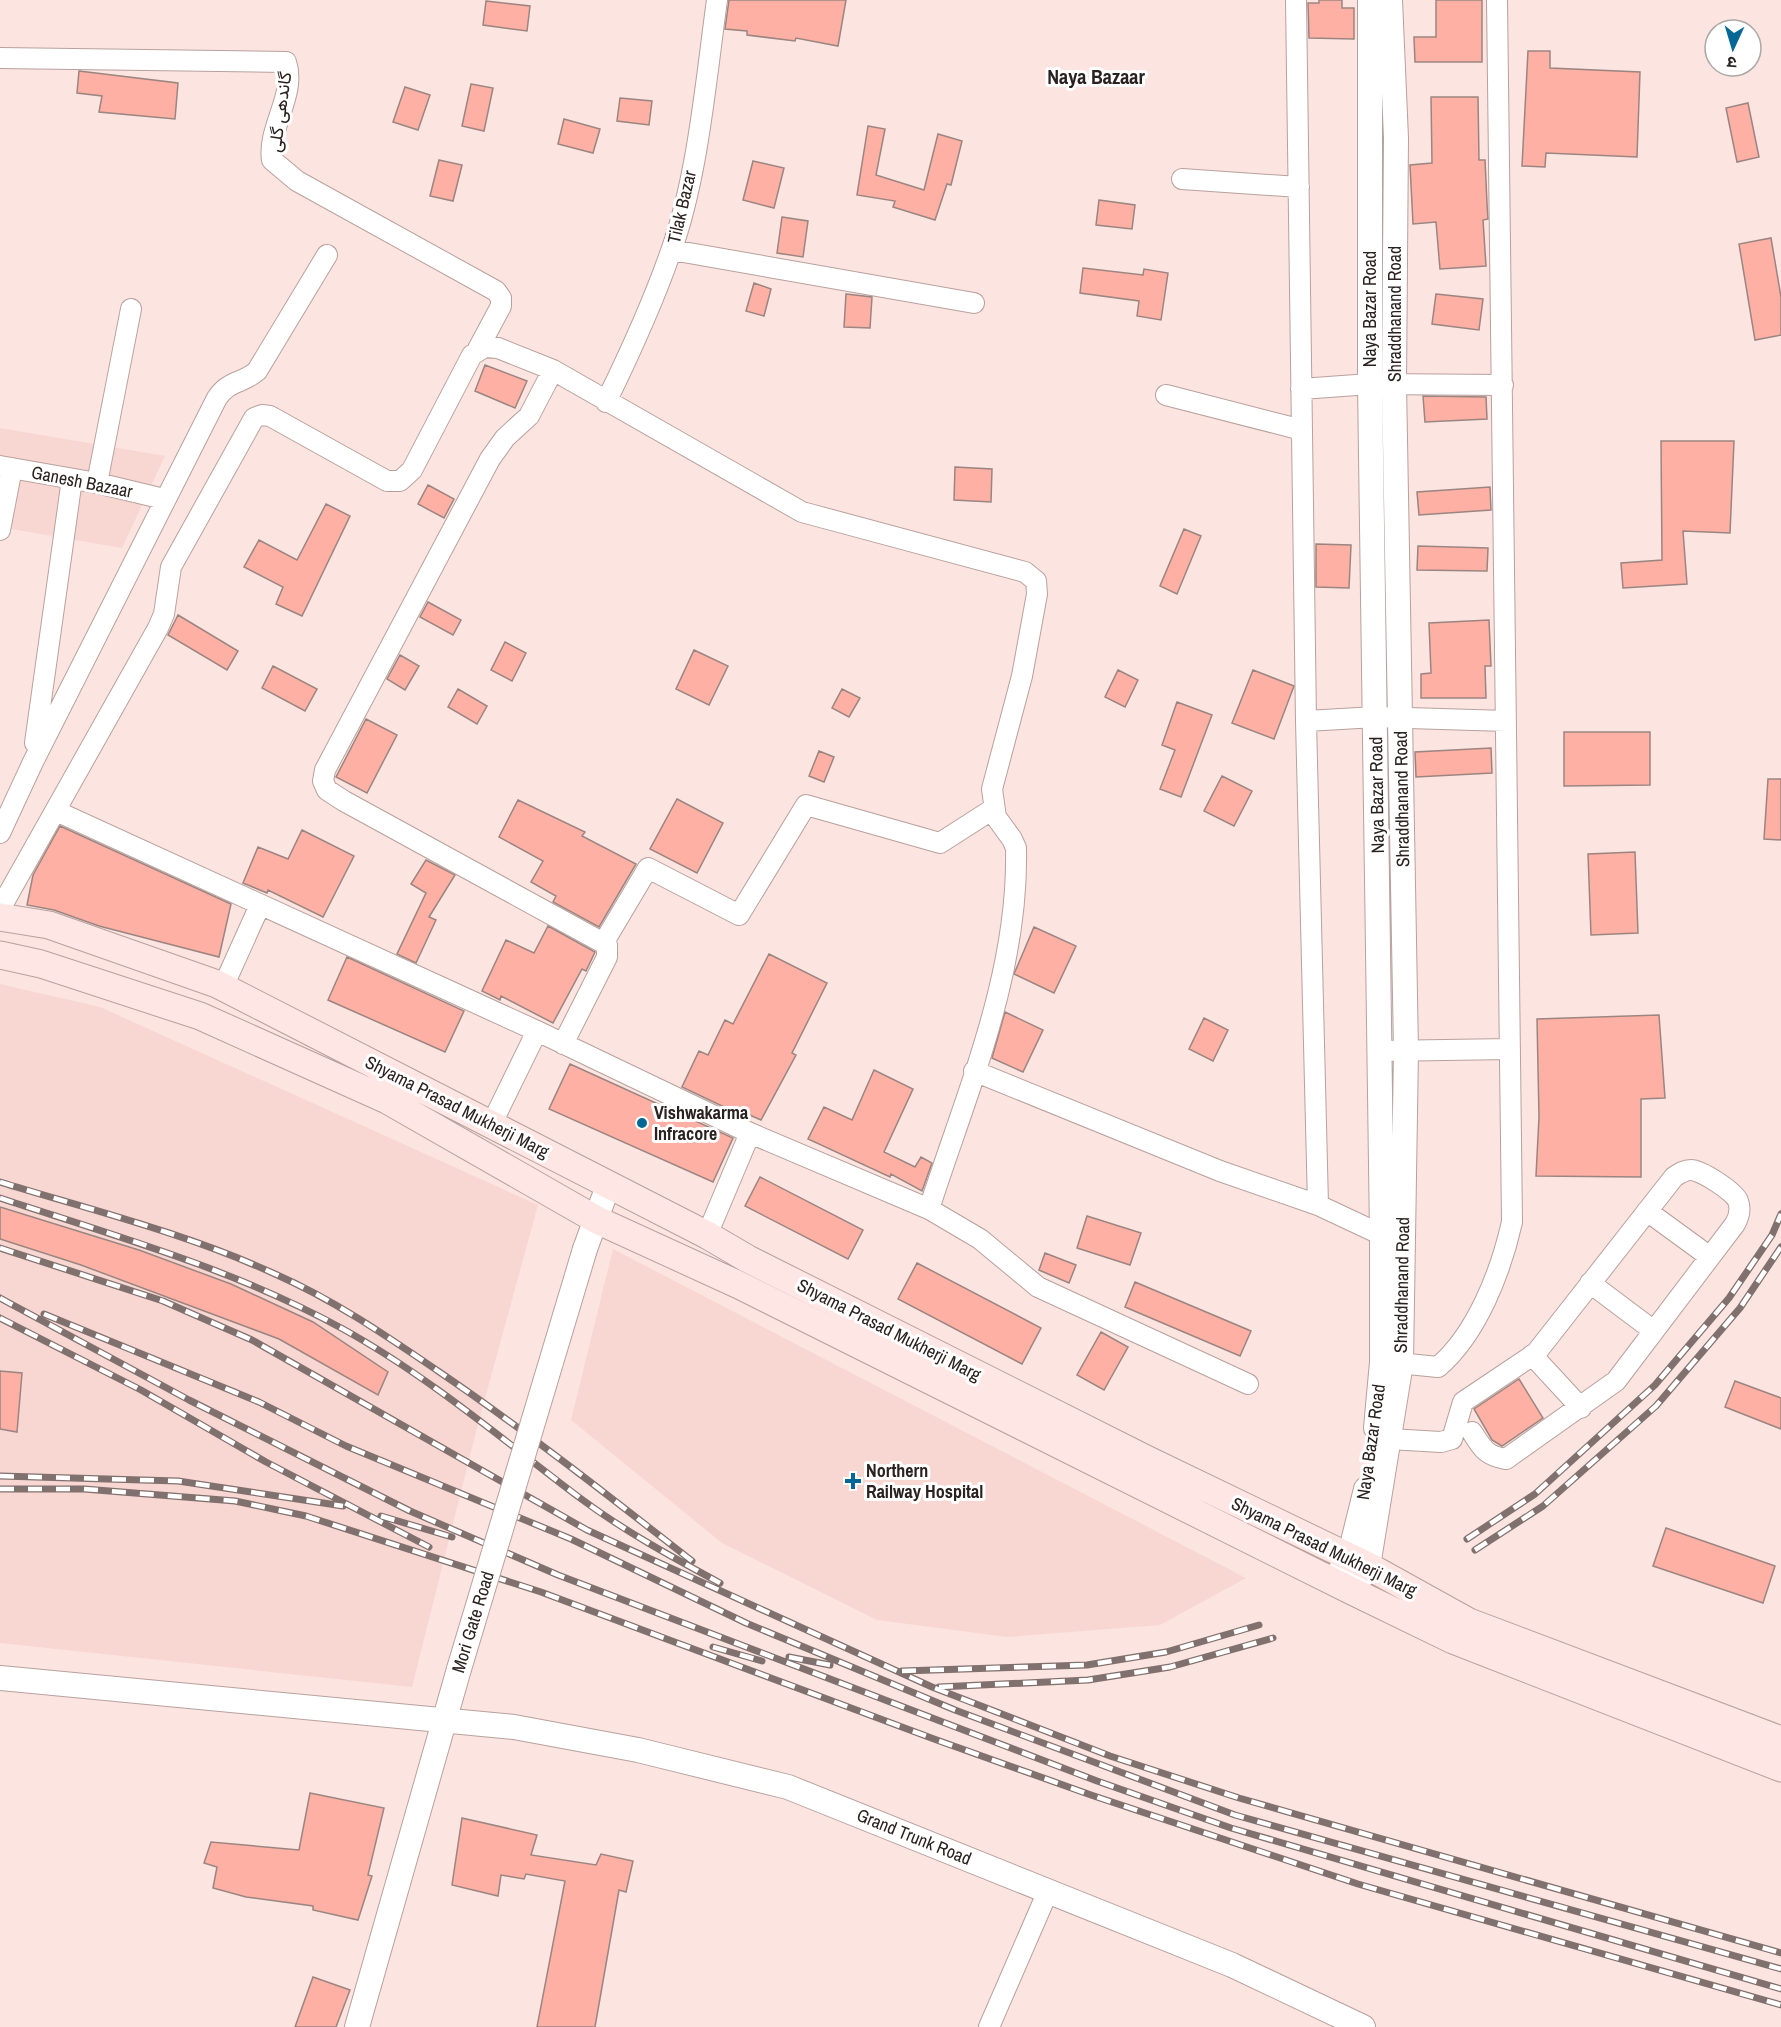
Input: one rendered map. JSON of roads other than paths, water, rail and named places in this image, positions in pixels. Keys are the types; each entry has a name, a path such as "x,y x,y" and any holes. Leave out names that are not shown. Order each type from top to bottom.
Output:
{"main road":[{"name":"Shyama Prasad Mukherji Marg","path":"0,916 49,925 223,987 707,1235 748,1259 1358,1562 1469,1622 1781,1740"},
{"name":"Shyama Prasad Mukherji Marg","path":"0,955 41,964 200,1016 387,1100 597,1220 739,1285 1453,1640 1781,1768"},
{"path":"739,1285 748,1259"}],"street":[{"name":"Tilak Bazar","path":"606,402 634,346 672,250 685,203 717,0"},
{"path":"1296,0 1306,721 1318,1205"},
{"name":"Naya Bazar Road","path":"1342,1586 1358,1562 1372,1457 1391,1362 1382,1235 1370,384 1370,0"},
{"name":"Shraddhanand Road","path":"1358,1562 1389,1439 1406,1051 1394,384 1396,138 1390,0"},
{"path":"1391,1362 1437,1367 1452,1355 1498,1274 1512,1222 1497,0"},
{"name":"گاندھی گلی","path":"0,58 286,62 289,77 272,147 272,160 297,181 496,291 501,298 501,306 478,349"},
{"path":"1182,179 1299,187"},
{"path":"672,250 974,303"},
{"path":"0,833 164,499 224,388 257,371 327,255"},
{"path":"97,483 131,309"},
{"path":"0,909 158,628 164,614 171,567 254,418 262,415 270,416 387,481 400,481 412,470 472,355 478,349 498,348 553,370 802,512 1033,576 1037,594 1022,676 992,789 996,817 1012,839 1016,855 1006,968 929,1209"},
{"path":"553,370 529,416 505,438 490,459 326,770 323,781 327,790 344,801 604,942 608,949 606,957 562,1044"},
{"path":"1301,389 1370,384 1503,385"},
{"path":"1166,395 1302,430"},
{"path":"0,530 6,467"},
{"name":"Ganesh Bazaar","path":"6,467 97,483 164,499"},
{"path":"33,762 72,479"},
{"path":"1306,721 1376,717 1506,722"},
{"path":"604,942 648,868 739,915 806,805 940,843 993,808"},
{"path":"56,811 537,1031 750,1133 929,1209 980,1239 1038,1287 1248,1384"},
{"path":"223,987 260,904"},
{"path":"491,1125 537,1031"},
{"path":"1380,1052 1510,1049"},
{"path":"974,1071 1220,1171 1318,1205 1382,1235"},
{"path":"707,1235 750,1133"},
{"path":"1389,1439 1447,1442 1455,1433 1463,1402 1532,1355 1674,1177 1683,1172 1699,1171 1732,1193 1738,1200 1738,1217 1616,1381 1506,1459 1485,1453 1473,1432"},
{"name":"Mori Gate Road","path":"357,2027 443,1720 585,1249 608,1186"},
{"path":"1647,1211 1710,1257"},
{"path":"1590,1283 1654,1331"},
{"path":"1532,1355 1581,1408"},
{"name":"Grand Trunk Road","path":"0,1678 514,1726 638,1750 788,1787 1232,1965 1364,2027"},
{"path":"989,2027 1048,1891"}],"railway":[{"path":"0,1182 208,1247 275,1274 318,1295 379,1331 471,1394 567,1464 692,1561"},
{"path":"0,1198 218,1272 261,1289 343,1329 435,1388 614,1522 720,1583"},
{"path":"1467,1539 1535,1494 1655,1385 1729,1298 1772,1235 1781,1214"},
{"path":"1475,1550 1543,1506 1656,1406 1740,1308 1781,1247"},
{"path":"0,1248 163,1301 252,1340 587,1530 932,1687 1110,1756 1239,1798 1781,1953"},
{"path":"0,1298 189,1400 410,1511 558,1575 1097,1781 1231,1828 1781,1989"},
{"path":"44,1314 259,1402 346,1446 571,1539 746,1623 955,1710 1235,1815 1781,1969"},
{"path":"0,1318 141,1390 266,1462 429,1547"},
{"path":"0,1476 178,1481 343,1506"},
{"path":"0,1489 84,1489 235,1501 306,1516 541,1592 934,1739 1091,1795 1358,1884 1781,2005"},
{"path":"381,1516 452,1537"},
{"path":"902,1671 1087,1665 1166,1652 1259,1625"},
{"path":"939,1687 1088,1680 1170,1667 1273,1638"},
{"path":"713,1647 762,1661"},
{"path":"789,1657 830,1665"}],"place":[{"name":"Vishwakarma Infracore","path":"642,1123"},
{"name":"Northern Railway Hospital","path":"853,1481"}],"district":[{"name":"Naya Bazaar","path":"1096,77"}]}
